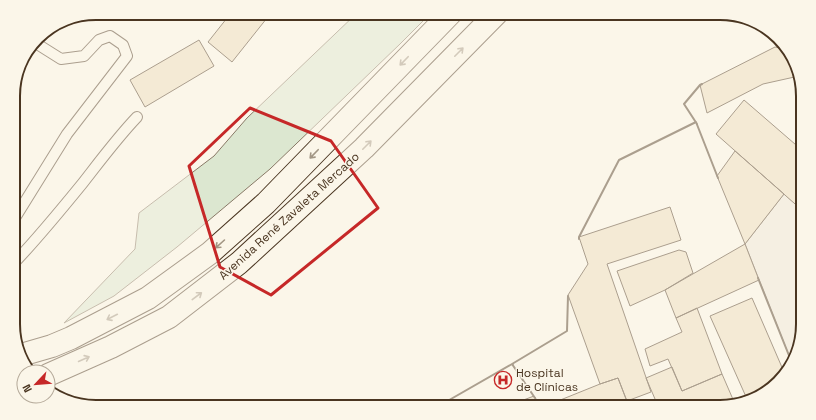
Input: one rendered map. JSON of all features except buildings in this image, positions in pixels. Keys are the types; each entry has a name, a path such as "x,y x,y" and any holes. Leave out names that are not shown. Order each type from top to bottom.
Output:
{"main road":[{"name":"Avenida René Zavaleta Mercado","path":"26,353 52,346 71,338 148,298 210,253 266,203 444,20"},
{"name":"Avenida René Zavaleta Mercado","path":"56,371 111,347 168,317 238,263 364,148 490,20"}],"lane":[{"path":"20,211 67,134 128,56 123,45 110,36 99,40 84,56 61,59 39,45"},
{"path":"20,257 81,186 122,133 137,117"}],"highlighted area":[{"path":"250,108 331,141 378,208 271,295 220,267 189,166"}],"green space":[{"path":"350,20 424,20 270,169 177,247 114,296 64,323 135,249 139,213 214,156 247,118"}],"shaded area":[{"path":"784,194 796,205 796,324 795,339 789,355 745,244"}],"wall":[{"path":"697,124 684,104 702,84"},
{"path":"579,239 619,160 696,122 718,178"},
{"path":"758,278 789,356"},
{"path":"535,398 512,364 567,331 568,296"},
{"path":"449,400 512,364 513,365"}],"place":[{"name":"Hospital de Clínicas","path":"503,380"}]}
